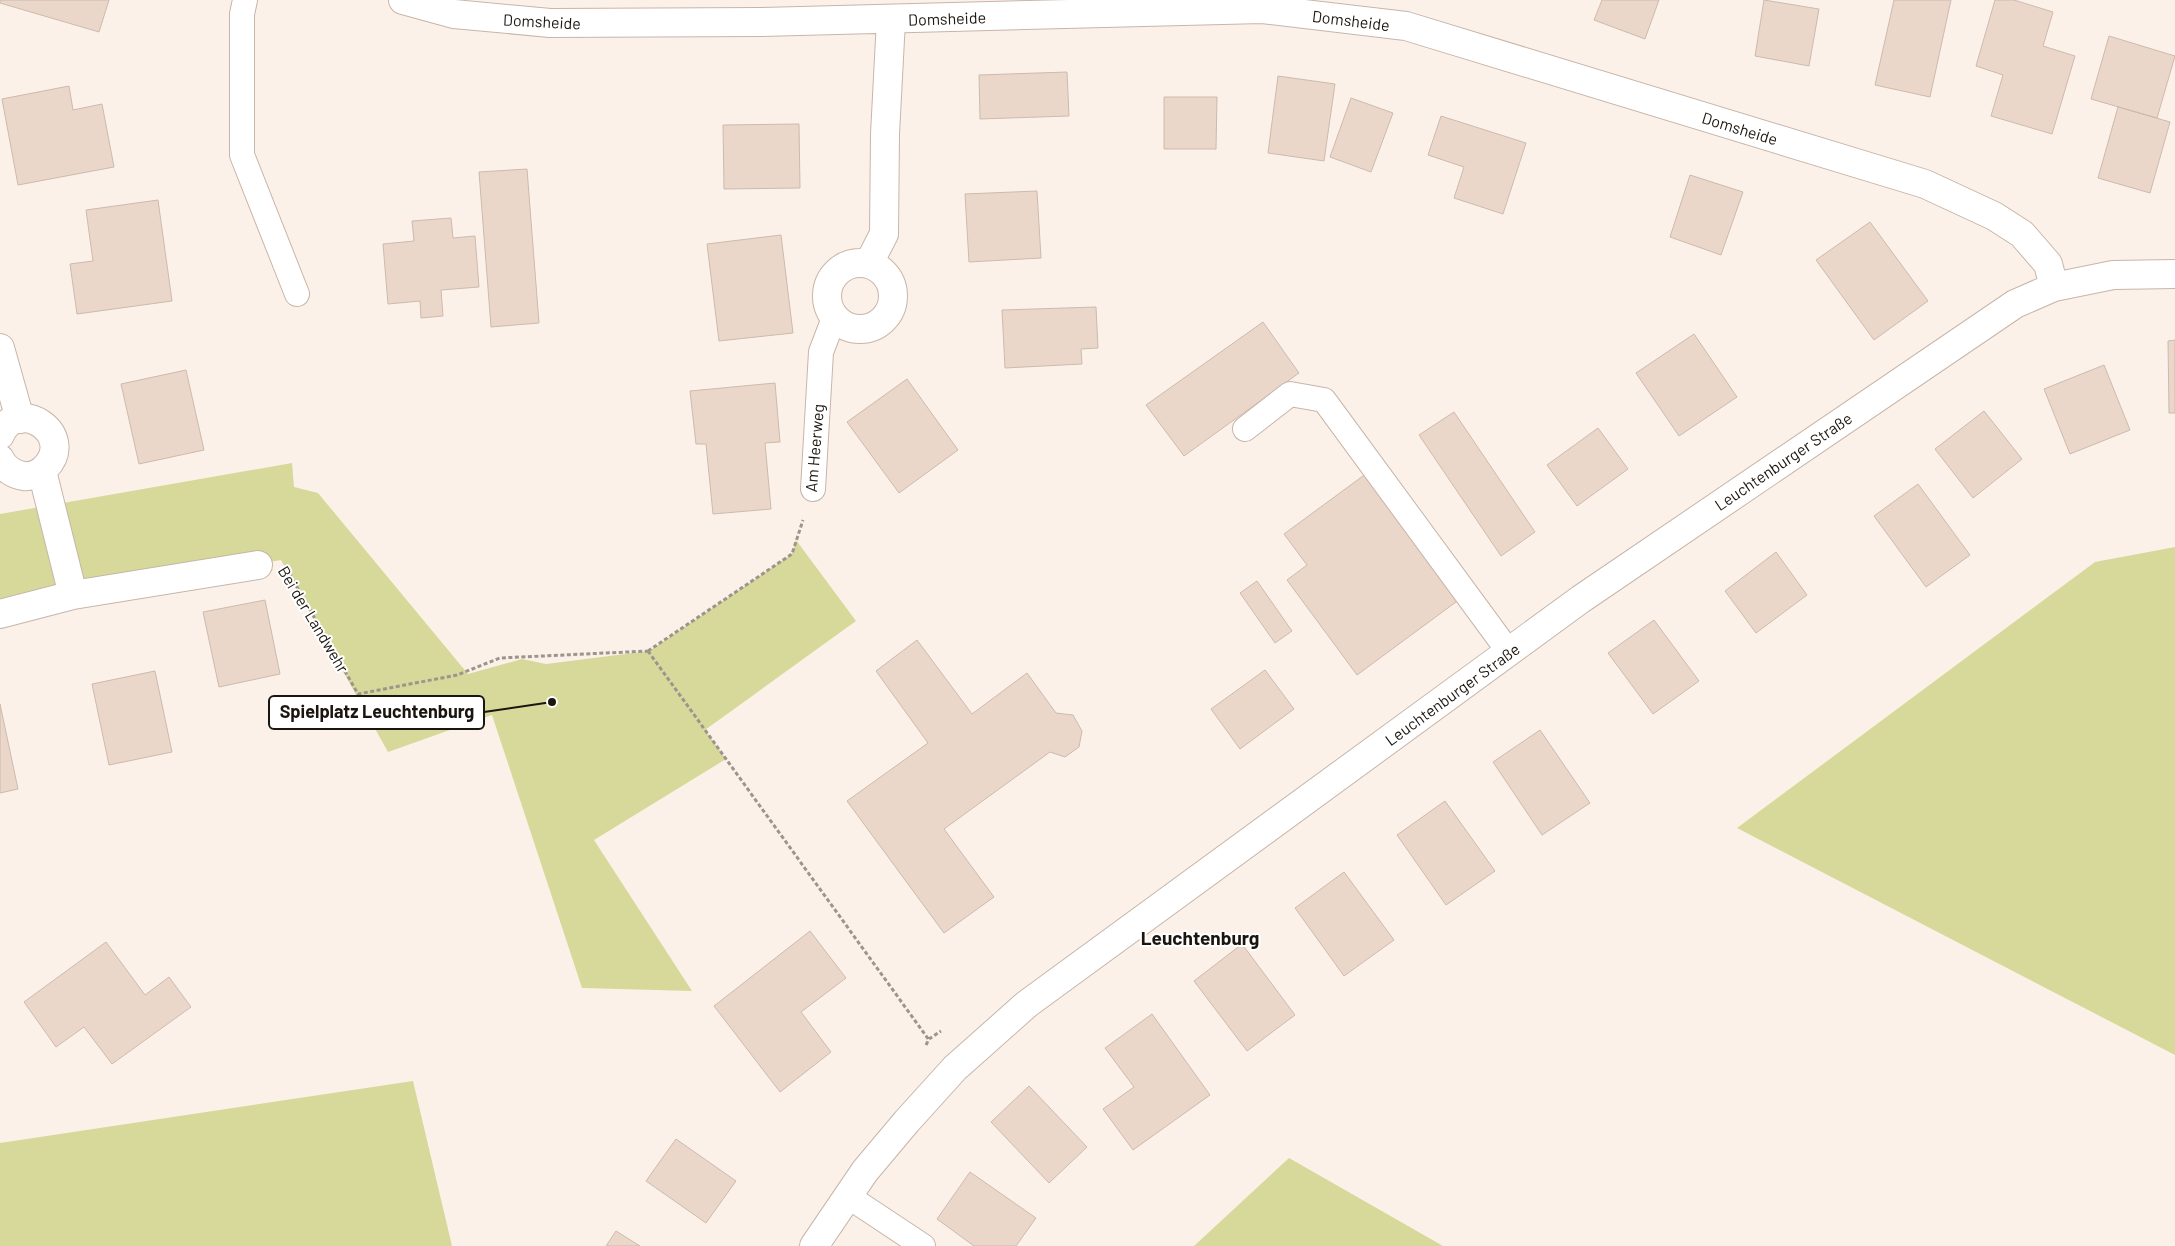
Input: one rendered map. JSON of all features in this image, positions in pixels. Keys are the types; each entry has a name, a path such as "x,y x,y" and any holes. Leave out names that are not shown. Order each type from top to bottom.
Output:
{"street":[{"name":"Domsheide","path":"403,0 550,23 655,24 891,20 1262,9 1406,26 1925,184 1994,216 2022,234 2048,264 2054,287"},
{"path":"869,263 884,234 885,134 891,20"},
{"path":"858,262 869,263 884,272 892,284 893,303 888,314 878,324 870,328 858,329 847,326 834,318 828,299 832,279 840,270 858,262"},
{"name":"Leuchtenburger Straße","path":"814,1246 865,1171 955,1068 1027,1004 1589,593 2015,304 2054,287 2113,275 2175,274"},
{"path":"0,348 10,427 37,421 50,430 54,442 54,454 50,464 42,471 23,476 10,471 0,459"},
{"path":"42,471 73,595"},
{"name":"Bei der Landwehr","path":"0,614 73,595 258,565"}],"lane":[{"path":"245,0 242,14 242,155 297,294"},
{"name":"Am Heerweg","path":"813,489 821,352 834,318"},
{"path":"1245,429 1290,394 1324,400 1509,652"},
{"path":"849,1197 923,1246"}],"path":[{"name":"Am Heerweg","path":"648,651 792,554 813,489"},
{"name":"Bei der Landwehr","path":"258,565 281,560 358,694 457,675 500,658 648,651"},
{"path":"648,651 929,1039"}],"green space":[{"path":"292,463 294,487 318,493 468,674 522,659 546,664 649,651 792,554 796,540 856,621 705,730 726,759 594,840 692,991 582,988 492,715 388,752 281,560 73,595 0,612 0,514"},
{"path":"2175,547 2175,1055 1737,828 2095,562"},
{"path":"413,1081 452,1246 0,1246 0,1143"},
{"path":"1289,1158 1443,1246 1194,1246"}],"building":[{"path":"0,0 109,0 99,32 0,3"},
{"path":"1602,0 1659,0 1645,39 1594,20"},
{"path":"1764,0 1819,9 1809,66 1755,56"},
{"path":"1894,0 1951,0 1930,97 1875,85"},
{"path":"1995,0 2014,0 2053,12 2043,46 2075,56 2052,134 1991,116 2003,75 1976,66"},
{"path":"2109,36 2175,56 2157,118 2091,99"},
{"path":"1067,72 1069,116 980,119 979,75"},
{"path":"1278,76 1335,84 1324,161 1268,153"},
{"path":"69,86 73,110 102,104 114,167 18,185 2,99"},
{"path":"1164,97 1217,97 1216,149 1164,149"},
{"path":"1351,98 1393,113 1371,172 1330,157"},
{"path":"2118,107 2170,122 2150,193 2098,178"},
{"path":"1441,116 1526,143 1503,214 1454,198 1464,167 1428,155"},
{"path":"799,124 800,188 724,189 723,125"},
{"path":"527,169 539,323 491,327 479,172"},
{"path":"1690,175 1743,192 1721,255 1670,237"},
{"path":"1037,191 1041,258 969,262 965,194"},
{"path":"158,200 172,301 77,314 70,264 93,261 86,210"},
{"path":"451,218 453,238 475,236 479,287 441,290 443,316 421,318 420,301 388,304 383,244 414,241 412,221"},
{"path":"1870,222 1928,301 1874,340 1816,260"},
{"path":"781,235 793,333 719,341 707,244"},
{"path":"1096,307 1098,348 1081,349 1082,364 1005,368 1002,310"},
{"path":"1263,322 1299,373 1184,456 1146,405"},
{"path":"1694,334 1737,397 1679,436 1636,373"},
{"path":"2175,340 2175,413 2169,413 2168,341"},
{"path":"2104,365 2130,430 2070,454 2044,389"},
{"path":"186,370 204,450 139,464 121,384"},
{"path":"907,379 958,450 899,493 847,422"},
{"path":"775,383 780,442 765,443 771,509 713,514 706,444 696,444 690,391"},
{"path":"1984,411 2022,459 1973,498 1935,449"},
{"path":"1454,412 1535,532 1501,556 1419,435"},
{"path":"1598,428 1628,469 1577,506 1547,465"},
{"path":"1367,473 1460,599 1357,675 1287,580 1307,565 1284,534"},
{"path":"1918,484 1970,555 1926,587 1874,516"},
{"path":"1776,552 1807,595 1756,633 1725,591"},
{"path":"1257,581 1292,631 1275,643 1240,593"},
{"path":"265,600 280,674 219,687 203,612"},
{"path":"1654,620 1699,681 1653,714 1608,653"},
{"path":"917,640 972,714 1027,673 1056,713 1073,715 1082,731 1079,747 1065,757 1050,752 944,829 994,897 944,933 847,801 928,743 876,671"},
{"path":"1265,670 1294,709 1240,749 1211,709"},
{"path":"155,671 172,752 109,765 92,684"},
{"path":"0,704 18,789 0,793"},
{"path":"1540,730 1590,803 1542,835 1493,762"},
{"path":"1445,801 1495,871 1446,905 1397,835"},
{"path":"1344,872 1394,940 1344,976 1295,908"},
{"path":"810,931 846,978 801,1012 831,1052 780,1092 714,1006"},
{"path":"106,942 145,995 169,977 191,1007 112,1064 84,1027 56,1047 24,1002"},
{"path":"1242,944 1295,1015 1247,1051 1194,981"},
{"path":"1152,1014 1210,1095 1133,1150 1103,1109 1134,1087 1105,1048"},
{"path":"1029,1086 1087,1147 1049,1183 991,1122"},
{"path":"676,1139 736,1181 706,1223 646,1181"},
{"path":"970,1172 1036,1218 1016,1246 974,1246 937,1219"},
{"path":"616,1231 640,1246 606,1246"}],"place":[{"name":"Spielplatz Leuchtenburg","path":"552,702"}],"district":[{"name":"Leuchtenburg","path":"1200,937"}]}
